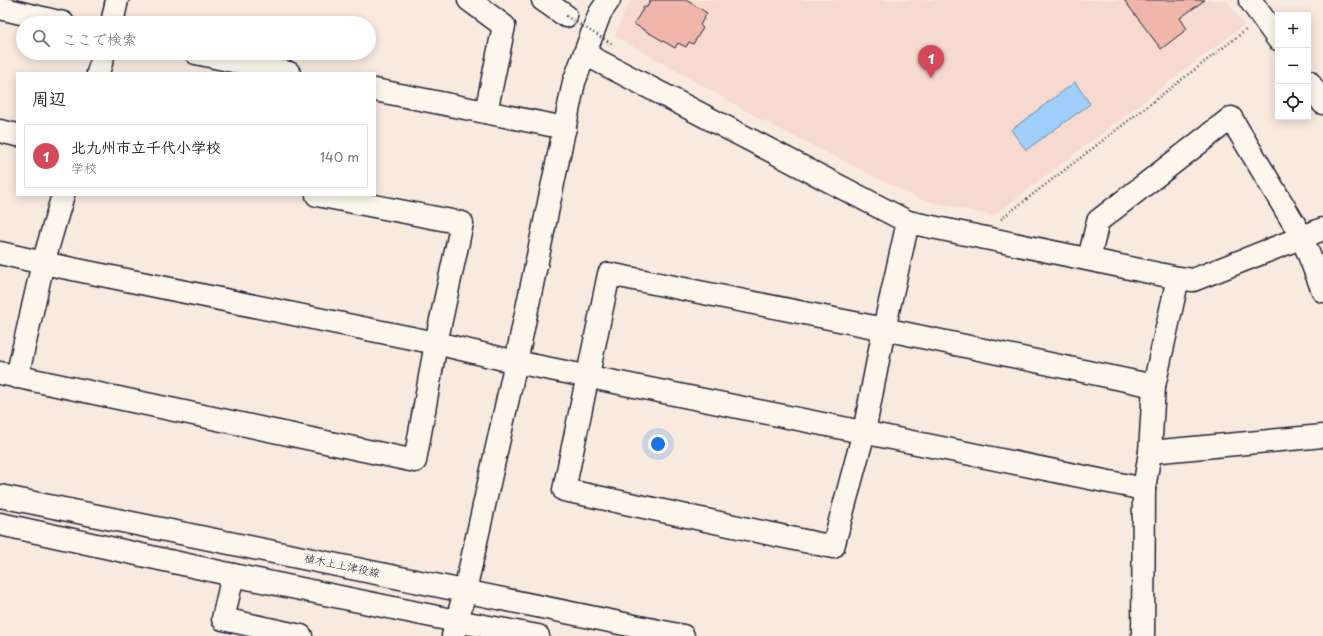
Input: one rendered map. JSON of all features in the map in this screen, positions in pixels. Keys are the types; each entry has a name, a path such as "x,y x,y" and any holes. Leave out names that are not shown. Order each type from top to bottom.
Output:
{"street":[{"path":"114,16 117,0"},
{"path":"469,0 504,26 486,112"},
{"path":"543,0 566,16"},
{"path":"454,628 465,591 516,362 574,82 600,13 609,0"},
{"path":"1250,0 1275,35"},
{"path":"0,8 34,16"},
{"path":"585,54 908,222 1193,280 1323,229"},
{"path":"98,72 102,60"},
{"path":"229,60 284,72"},
{"path":"1310,84 1323,103"},
{"path":"376,90 565,128"},
{"path":"1089,259 1098,221 1232,118 1302,237 1323,291"},
{"path":"0,131 16,135"},
{"path":"63,196 8,375 415,461 436,343 462,223 322,196"},
{"path":"908,222 884,329 864,432 833,547 564,490 609,274 884,329 1154,386"},
{"path":"0,252 43,263 436,343 588,377 1144,489"},
{"path":"1143,636 1144,489 1150,452 1154,386 1178,278"},
{"path":"1150,452 1323,436"},
{"name":"植木上上津役線","path":"0,496 683,636"},
{"path":"0,524 233,575 454,628 538,636"},
{"path":"233,575 223,618 302,636"}],"path":[{"path":"566,16 618,48"},
{"path":"995,224 1263,18"}],"shaded area":[{"path":"633,0 1226,0 1244,25 993,216 919,199 760,119 615,36 626,7"}],"water":[{"path":"1075,82 1090,104 1026,150 1011,130"}],"building":[{"path":"651,0 686,0 707,13 700,25 703,28 693,44 689,42 686,47 678,43 675,48 634,24 644,7 647,7"},
{"path":"1124,0 1205,0 1180,18 1187,29 1161,49"}],"place":[{"name":"北九州市立千代小学校","path":"931,78"}]}
